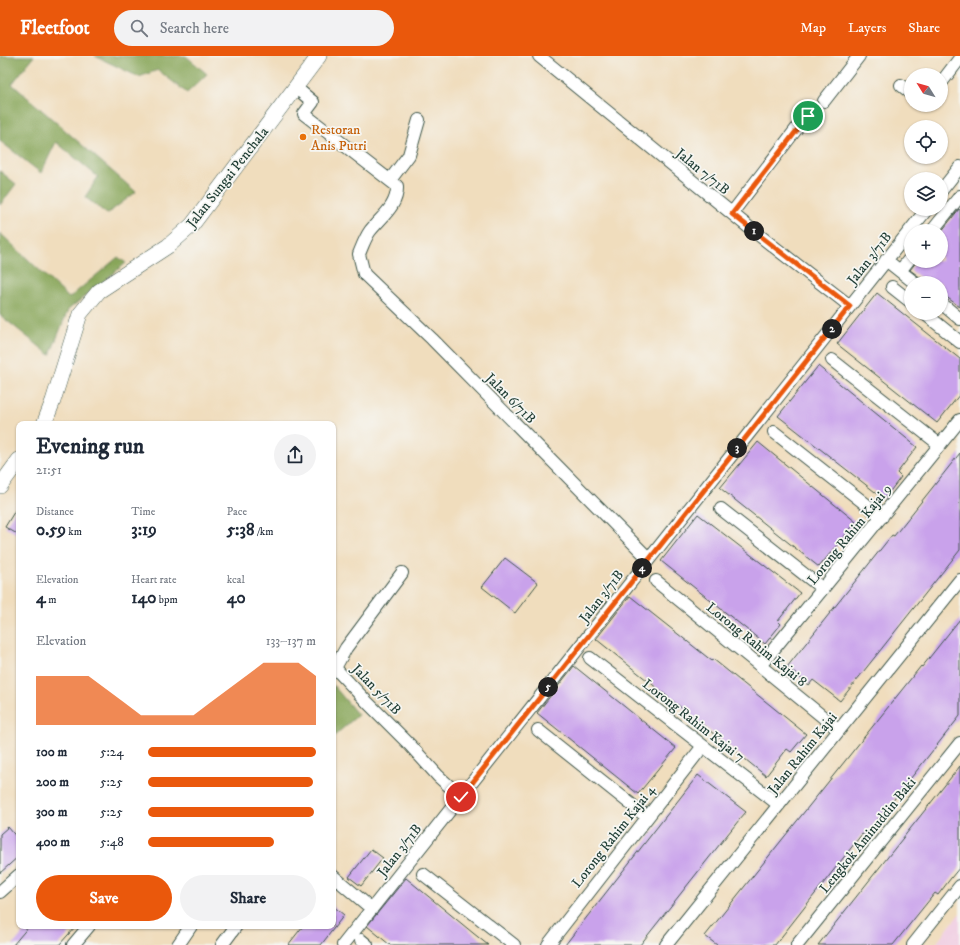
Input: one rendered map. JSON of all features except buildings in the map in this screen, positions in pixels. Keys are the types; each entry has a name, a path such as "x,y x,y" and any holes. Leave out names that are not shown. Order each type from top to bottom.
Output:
{"street":[{"name":"Jalan Sungai Penchala","path":"45,421 53,401 80,314 98,291 168,246 192,226 319,56"},
{"name":"Jalan 7/71B","path":"539,56 732,214 850,306"},
{"path":"824,101 859,56"},
{"path":"948,74 960,58"},
{"path":"295,87 313,102 304,114 390,180 409,155 420,120"},
{"path":"732,214 808,116"},
{"path":"948,182 960,167"},
{"name":"Jalan 6/71B","path":"390,180 397,186 398,195 392,206 369,232 359,254 364,274 432,339 649,559"},
{"path":"938,224 959,198"},
{"name":"Jalan 3/71B","path":"343,945 921,216"},
{"path":"886,260 906,276"},
{"path":"900,271 904,266"},
{"path":"892,287 904,296"},
{"path":"948,309 960,318"},
{"path":"933,320 960,342"},
{"path":"832,360 940,446"},
{"name":"Lorong Rahim Kajai 9","path":"760,666 960,420"},
{"path":"774,432 882,517"},
{"path":"0,486 16,464"},
{"path":"721,509 823,589"},
{"name":"Jalan 5/71B","path":"336,666 346,648 402,573"},
{"name":"Jalan Rahim Kajai","path":"666,945 960,580"},
{"name":"Lorong Rahim Kajai 8","path":"656,581 840,730"},
{"name":"Lorong Rahim Kajai 7","path":"590,658 779,805"},
{"name":"Jalan 5/71B","path":"336,669 438,776 461,797"},
{"path":"538,730 647,817"},
{"name":"Lengkok Aminuddin Baki","path":"797,945 960,743"},
{"name":"Lorong Rahim Kajai 4","path":"548,945 703,746"},
{"path":"423,874 514,945"},
{"path":"0,892 16,878"},
{"path":"336,879 372,909"},
{"path":"913,945 960,886"},
{"path":"73,945 86,929"},
{"path":"178,945 190,929"},
{"path":"222,945 234,929"}],"shaded area":[{"path":"960,913 960,945 935,945"}],"green space":[{"path":"0,56 34,56 12,84 136,192 107,214 85,197 98,177 56,142 41,173 0,141"},
{"path":"95,56 186,56 207,74 187,93 158,70 139,77"},
{"path":"0,171 16,184 0,205"},
{"path":"0,233 69,298 118,257 126,263 68,310 50,355 0,315"},
{"path":"336,689 358,715 336,734"}],"place":[{"name":"Restoran Anis Putri","path":"303,137"}],"route":[{"path":"461,797 850,306 732,214 808,116"}]}
